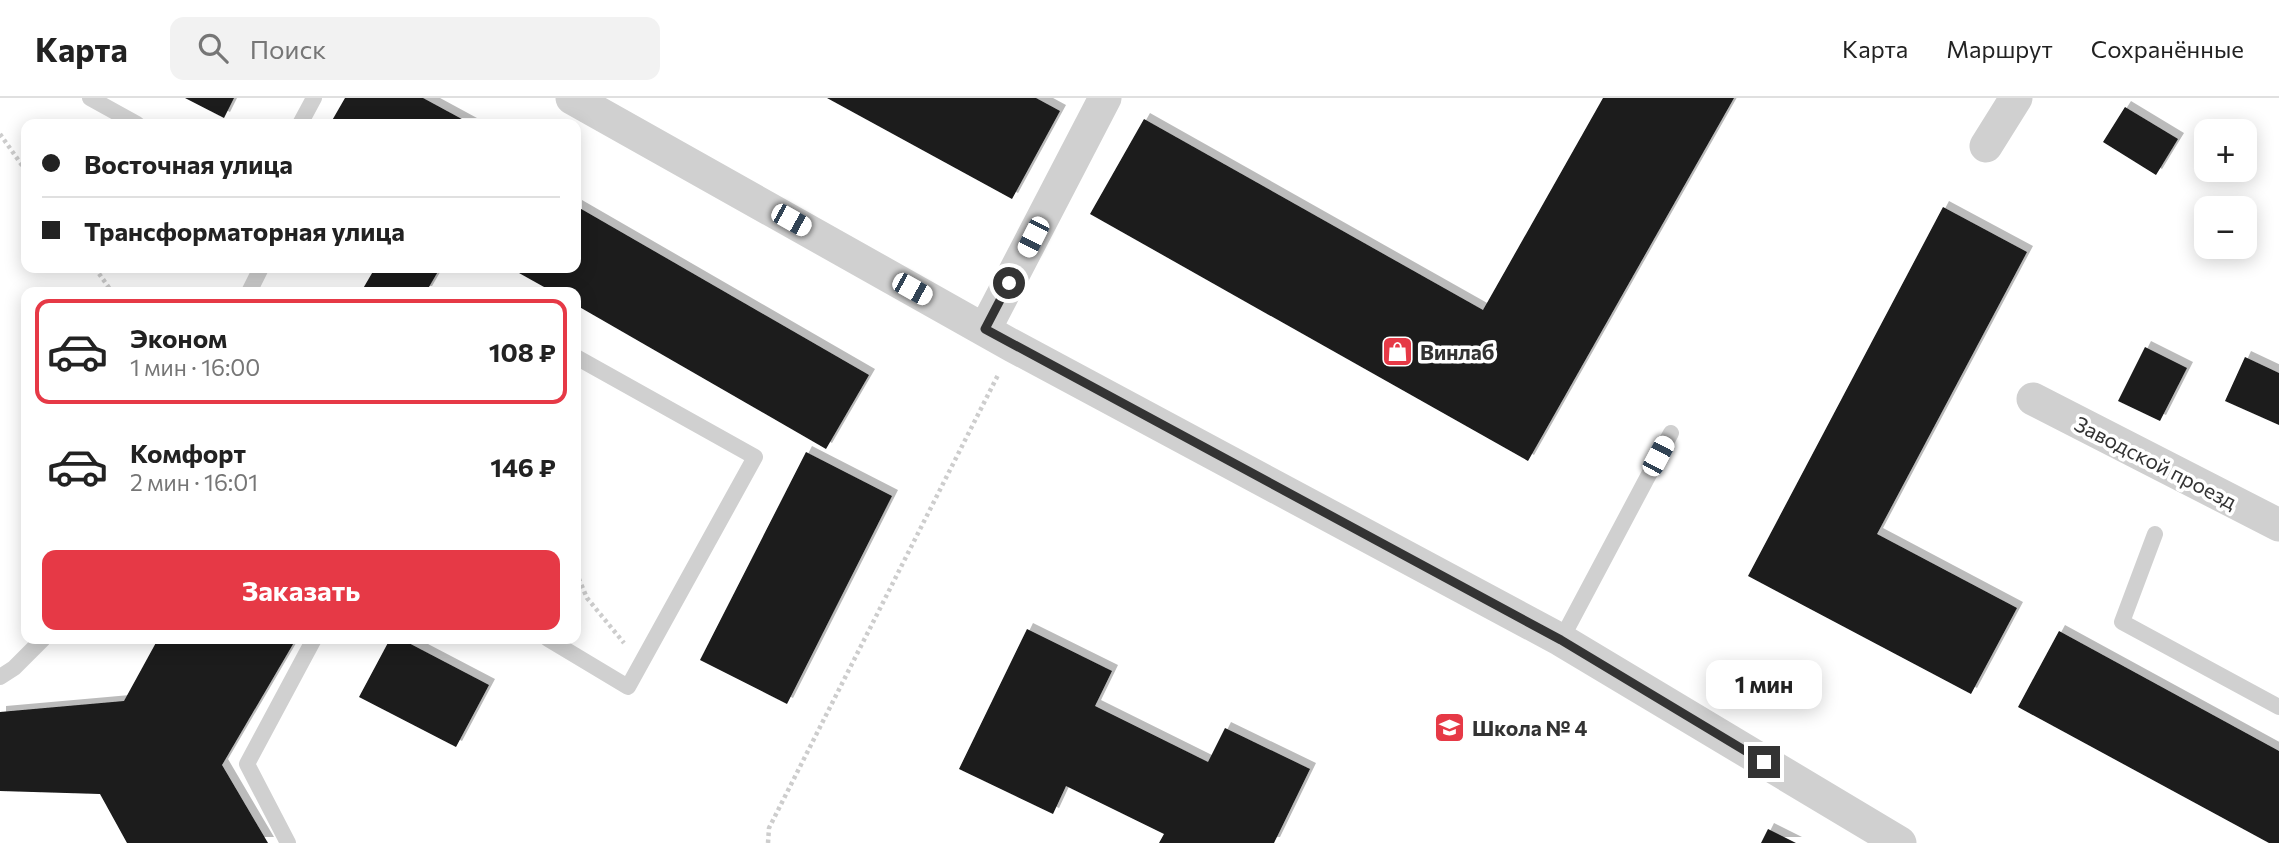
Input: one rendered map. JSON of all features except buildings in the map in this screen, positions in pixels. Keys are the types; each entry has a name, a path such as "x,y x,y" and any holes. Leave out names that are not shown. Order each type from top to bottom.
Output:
{"street":[{"path":"572,98 999,338 1561,640 1900,843"},
{"path":"999,338 1104,98"},
{"path":"1986,146 2016,98"},
{"name":"Заводской проезд","path":"2034,399 2279,525"}],"lane":[{"path":"90,98 128,119"},
{"path":"303,119 314,98"},
{"path":"556,644 628,687 755,457 581,359"},
{"path":"1561,640 1671,433"},
{"path":"2155,534 2122,622 2279,707"},
{"path":"0,677 14,668 38,644"},
{"path":"288,843 247,764 311,644"}],"path":[{"path":"0,134 21,164"},
{"path":"768,843 769,828 999,338"},
{"path":"581,584 587,598 626,646 638,669"}],"place":[{"name":"Винлаб","path":"1397,351"},
{"name":"Школа № 4","path":"1449,727"}],"route":[{"path":"1009,283 985,329 1561,640 1764,762"}]}
